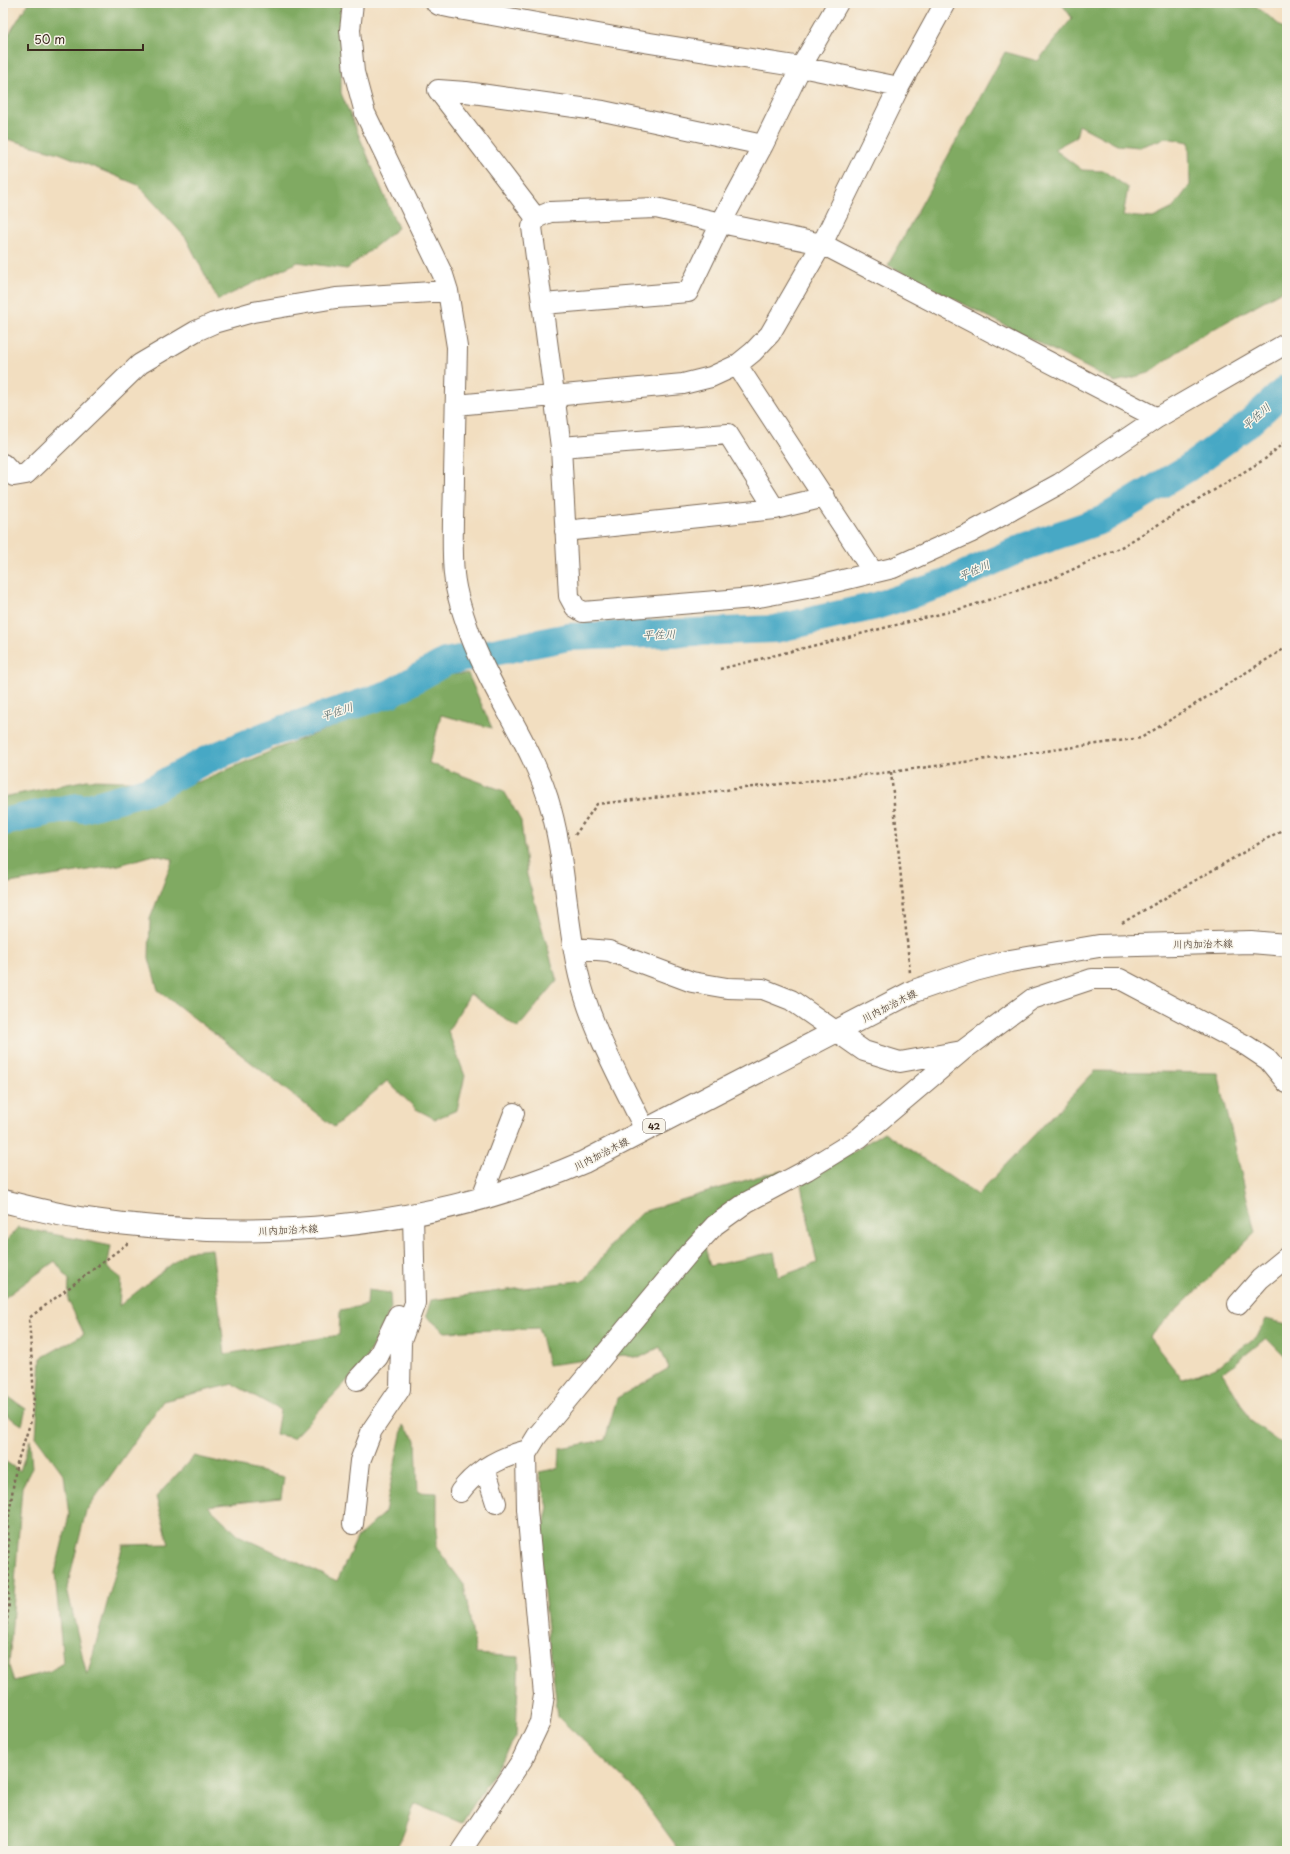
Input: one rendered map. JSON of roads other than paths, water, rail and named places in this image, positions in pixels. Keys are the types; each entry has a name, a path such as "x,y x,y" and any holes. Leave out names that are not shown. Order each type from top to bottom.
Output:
{"main road":[{"name":"川内加治木線","path":"3,1201 79,1218 142,1226 222,1231 338,1226 413,1215 481,1200 546,1179 584,1162 914,991 975,970 1010,961 1099,946 1251,942 1287,945"}],"street":[{"path":"353,3 350,30 354,72 365,113 437,260 448,291 457,347 454,575 462,608 472,638 489,678 520,736 551,807 561,850 578,974 590,1017 645,1130"},
{"path":"436,3 453,8 631,40 801,67 899,87"},
{"path":"543,304 688,292 721,223 764,145 801,67 838,3"},
{"path":"456,405 683,384 711,377 737,365 753,352 770,334 822,244 899,87 945,3"},
{"path":"536,218 438,90 466,92 603,112 764,145"},
{"path":"1157,418 822,244 656,208 550,212 536,218 532,226 556,396 561,447 569,596 575,607 583,612 753,598 818,586 893,568 970,533 1059,484 1157,418 1287,343"},
{"path":"3,464 14,476 26,474 140,364 196,331 214,323 253,312 336,298 448,291"},
{"path":"737,365 873,572"},
{"path":"561,447 728,434 775,509"},
{"path":"565,531 775,509 825,497"},
{"path":"574,948 608,951 692,982 727,988 763,989 791,1000 864,1051 900,1062 962,1051"},
{"path":"461,1851 522,1760 540,1722 544,1695 527,1509 526,1454 537,1436 689,1253 715,1225 747,1202 807,1170 859,1138 962,1051 1032,999 1092,979 1120,979 1247,1046 1268,1060 1287,1083"},
{"path":"481,1200 514,1113"},
{"path":"353,1524 360,1461 372,1430 400,1389 401,1341 415,1303 413,1215"},
{"path":"1238,1304 1260,1279 1287,1257"},
{"path":"357,1380 378,1357 396,1322 415,1264"},
{"path":"460,1492 466,1483 495,1461 509,1455 528,1450"},
{"path":"485,1468 496,1503"}],"waterway":[{"name":"平佐川","path":"3,822 78,807 83,809 152,789 204,761 269,734 391,693 445,662 568,637 775,629 876,606 946,583 1024,547 1102,520 1188,468 1247,425 1287,388"}]}
